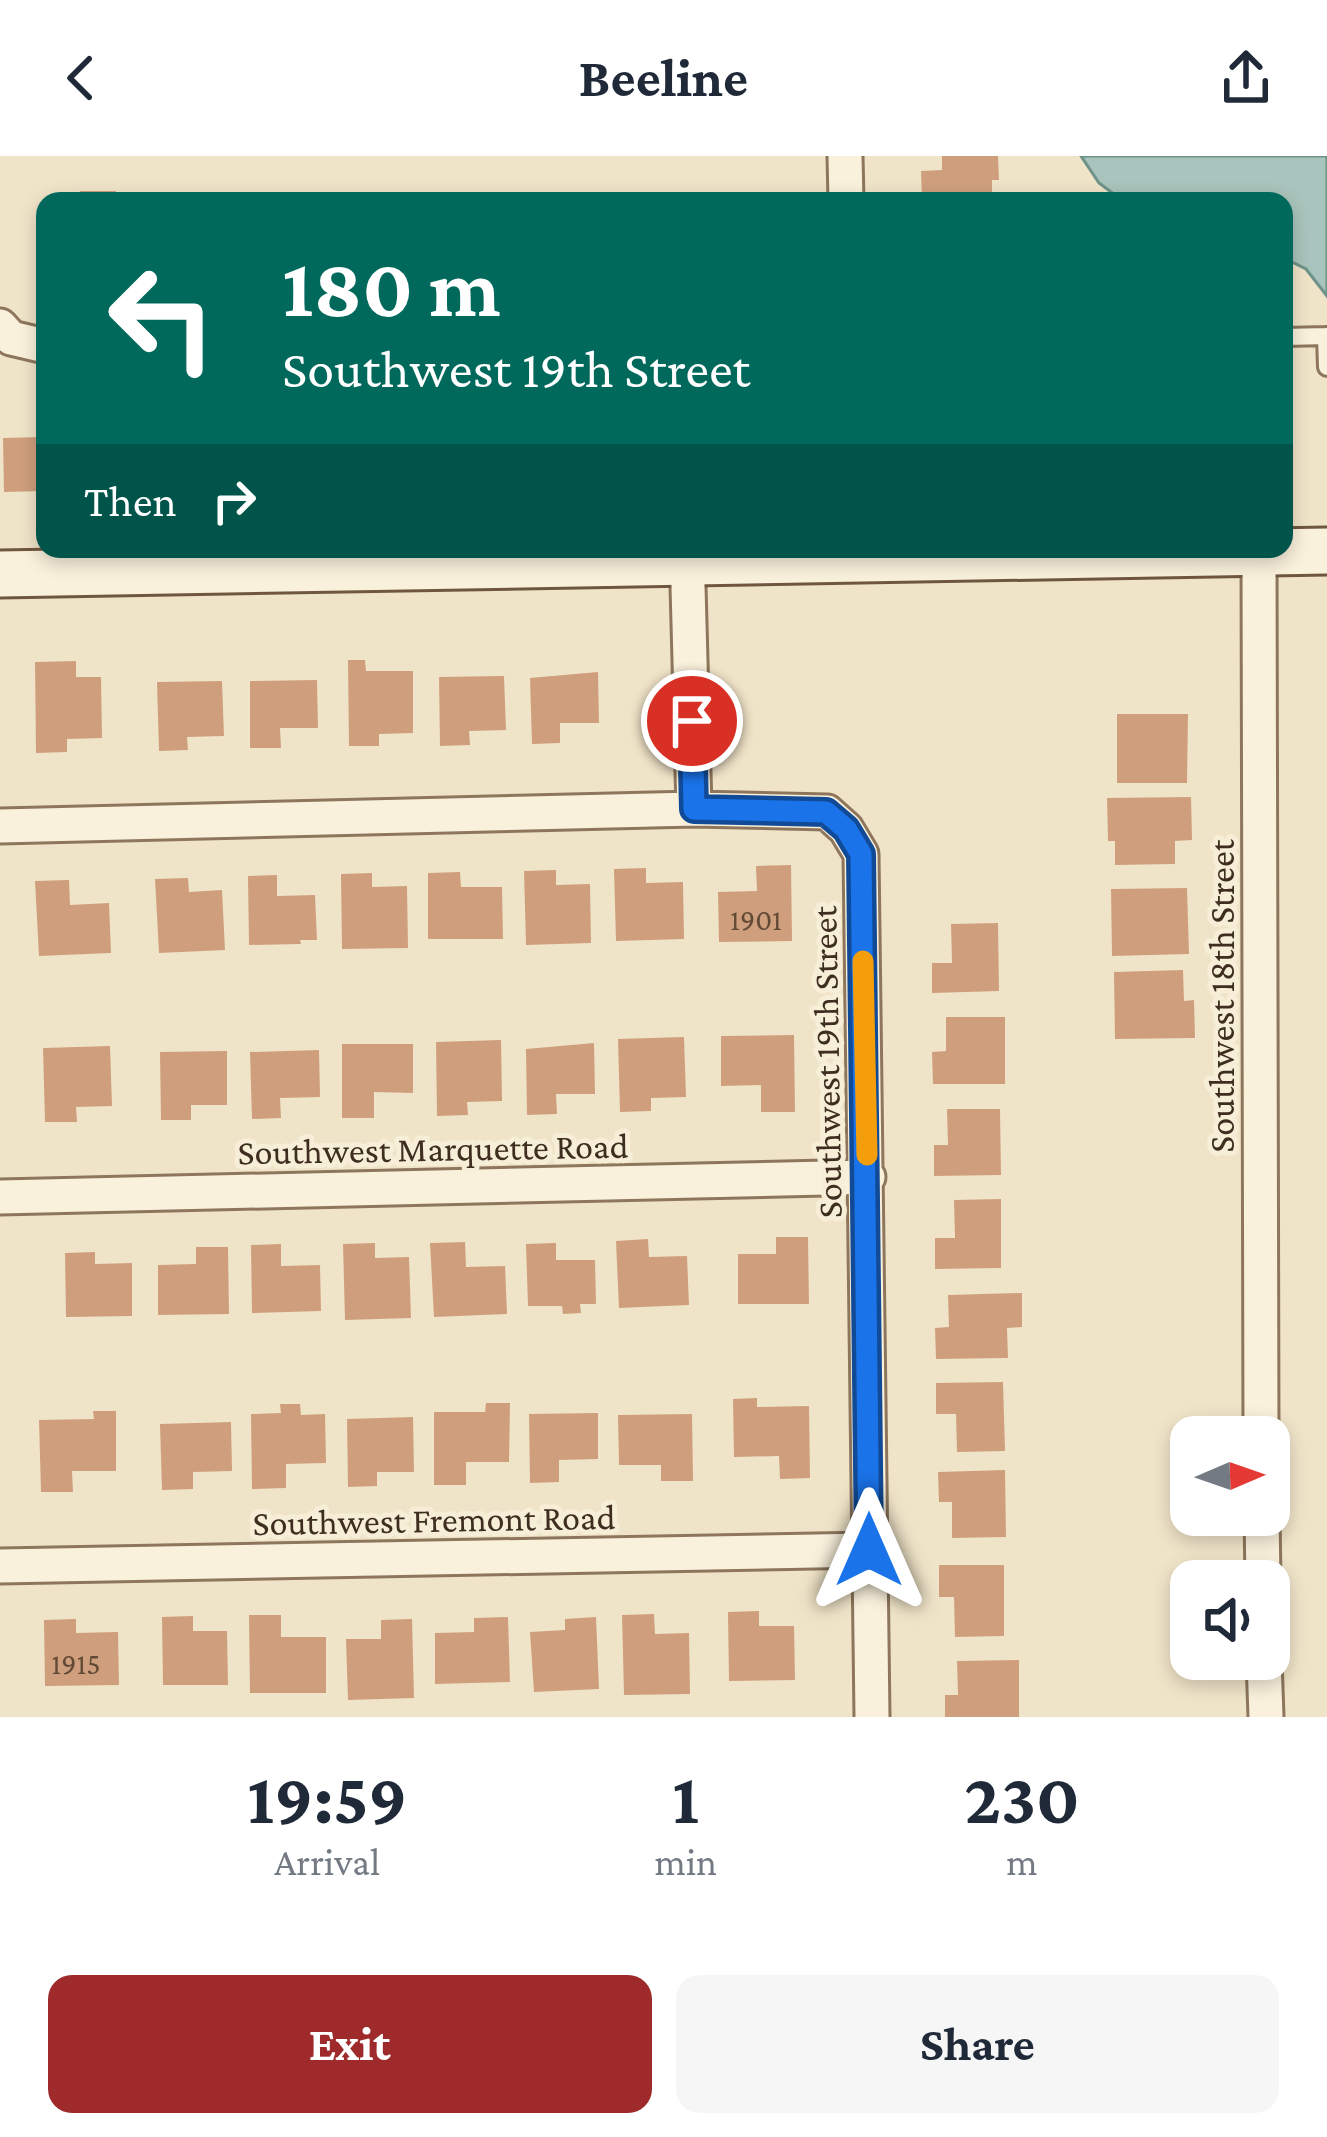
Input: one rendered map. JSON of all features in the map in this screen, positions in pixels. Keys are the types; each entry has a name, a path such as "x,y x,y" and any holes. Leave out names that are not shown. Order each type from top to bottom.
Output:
{"street":[{"path":"845,156 846,192"},
{"path":"2,330 36,345"},
{"path":"1293,553 1327,551"},
{"path":"0,574 611,558"},
{"path":"687,558 694,809"},
{"name":"Southwest 18th Street","path":"1259,558 1262,1416"},
{"name":"Southwest 19th Street","path":"0,826 694,809 826,812 846,829 861,854 872,1717"},
{"name":"Southwest Marquette Road","path":"0,1197 868,1177"},
{"name":"Southwest Fremont Road","path":"0,1566 869,1550"},
{"path":"1265,1680 1266,1717"}],"lane":[{"path":"1293,337 1327,336 1327,367"}],"water":[{"path":"1081,156 1327,156 1327,296 1306,269 1293,262 1293,192 1111,192"}],"building":[{"path":"942,156 998,156 999,180 992,180 992,192 922,192 921,171 942,170"},
{"path":"36,437 36,491 4,492 3,438"},
{"path":"348,660 365,660 366,671 413,671 413,733 379,734 379,746 349,746"},
{"path":"76,661 76,677 101,677 102,738 67,739 67,752 36,753 35,662"},
{"path":"598,672 599,723 560,723 560,743 532,744 530,678"},
{"path":"504,676 506,730 469,731 470,745 440,746 439,677"},
{"path":"317,680 318,728 280,728 281,748 250,748 250,681"},
{"path":"222,681 224,736 187,737 188,750 159,751 157,682"},
{"path":"1117,714 1188,714 1187,783 1117,783"},
{"path":"1191,797 1192,840 1175,841 1175,864 1115,865 1115,841 1108,841 1107,798"},
{"path":"791,865 792,941 719,942 718,892 757,891 756,866"},
{"path":"646,868 646,883 683,882 684,939 616,941 614,869"},
{"path":"556,870 556,885 590,884 591,943 526,945 524,871"},
{"path":"460,872 461,887 502,887 503,939 428,939 428,873"},
{"path":"372,873 372,887 407,886 408,948 342,949 341,874"},
{"path":"277,875 277,896 315,895 317,940 249,945 248,876"},
{"path":"188,878 189,892 222,890 225,950 159,953 155,879"},
{"path":"69,880 70,905 109,903 111,953 39,956 35,881"},
{"path":"1187,888 1189,954 1112,956 1111,889"},
{"path":"998,923 999,991 932,993 932,963 952,963 951,924"},
{"path":"1183,970 1184,1001 1194,1000 1195,1038 1115,1039 1114,972"},
{"path":"946,1017 1005,1017 1005,1084 933,1084 932,1052 946,1051"},
{"path":"794,1035 795,1112 761,1112 761,1085 721,1086 721,1036"},
{"path":"684,1037 686,1097 651,1098 651,1111 620,1112 618,1039"},
{"path":"501,1040 502,1101 467,1102 468,1115 437,1116 436,1042"},
{"path":"594,1043 595,1094 556,1094 557,1114 527,1115 526,1049"},
{"path":"342,1044 413,1044 413,1093 374,1092 374,1118 342,1118"},
{"path":"110,1046 112,1106 76,1107 77,1122 45,1122 43,1048"},
{"path":"319,1050 320,1097 280,1098 281,1118 252,1119 250,1052"},
{"path":"227,1051 227,1105 191,1105 191,1120 161,1120 160,1052"},
{"path":"947,1109 1000,1109 1001,1175 934,1176 934,1145 948,1145"},
{"path":"1001,1199 1001,1268 935,1269 935,1238 955,1238 954,1200"},
{"path":"776,1237 808,1237 809,1304 738,1304 738,1254 776,1254"},
{"path":"648,1239 649,1257 687,1256 689,1305 619,1308 616,1241"},
{"path":"465,1242 466,1267 505,1266 507,1314 434,1317 430,1243"},
{"path":"375,1243 375,1258 409,1257 411,1318 345,1320 343,1244"},
{"path":"556,1243 556,1260 595,1260 596,1304 580,1304 581,1313 563,1314 562,1306 528,1306 526,1244"},
{"path":"281,1244 281,1266 320,1265 321,1311 252,1313 251,1245"},
{"path":"196,1247 228,1247 229,1314 158,1315 158,1265 196,1264"},
{"path":"95,1252 95,1264 132,1263 132,1316 66,1317 65,1253"},
{"path":"1022,1293 1022,1327 1007,1328 1008,1358 936,1359 935,1328 949,1327 948,1295"},
{"path":"1003,1382 1005,1451 957,1452 956,1414 936,1414 936,1383"},
{"path":"757,1398 757,1407 809,1406 810,1478 780,1479 779,1456 734,1457 733,1399"},
{"path":"486,1403 510,1403 509,1462 466,1462 466,1485 434,1485 434,1412 485,1412"},
{"path":"280,1404 300,1404 301,1415 325,1414 326,1463 286,1464 286,1488 252,1489 251,1414 281,1413"},
{"path":"93,1411 116,1411 116,1471 72,1471 73,1492 41,1492 39,1420 94,1419"},
{"path":"598,1413 598,1459 559,1460 559,1482 530,1483 529,1414"},
{"path":"692,1414 693,1481 661,1481 661,1465 619,1465 618,1415"},
{"path":"413,1417 414,1472 377,1472 377,1486 348,1487 347,1419"},
{"path":"231,1422 232,1471 193,1472 193,1489 162,1490 160,1424"},
{"path":"1005,1470 1006,1537 952,1538 952,1502 939,1502 938,1472"},
{"path":"939,1565 1004,1565 1004,1636 955,1637 954,1597 939,1597"},
{"path":"759,1611 759,1626 794,1626 795,1680 729,1681 728,1612"},
{"path":"654,1614 655,1634 689,1633 690,1694 624,1695 622,1615"},
{"path":"249,1615 281,1615 281,1637 326,1637 326,1693 250,1693"},
{"path":"193,1616 193,1631 227,1631 228,1685 163,1685 162,1617"},
{"path":"508,1617 510,1682 435,1684 435,1633 474,1632 474,1618"},
{"path":"596,1617 599,1689 534,1692 530,1632 565,1630 565,1619"},
{"path":"76,1619 76,1633 118,1632 119,1685 45,1686 44,1620"},
{"path":"412,1619 414,1698 348,1700 346,1639 381,1639 381,1620"},
{"path":"1019,1660 1019,1717 945,1717 945,1695 958,1695 957,1661"}],"slow traffic":[{"path":"863,961 867,1155"}],"route":[{"path":"692,721 694,809 826,812 846,829 861,854 869,1550"}]}
